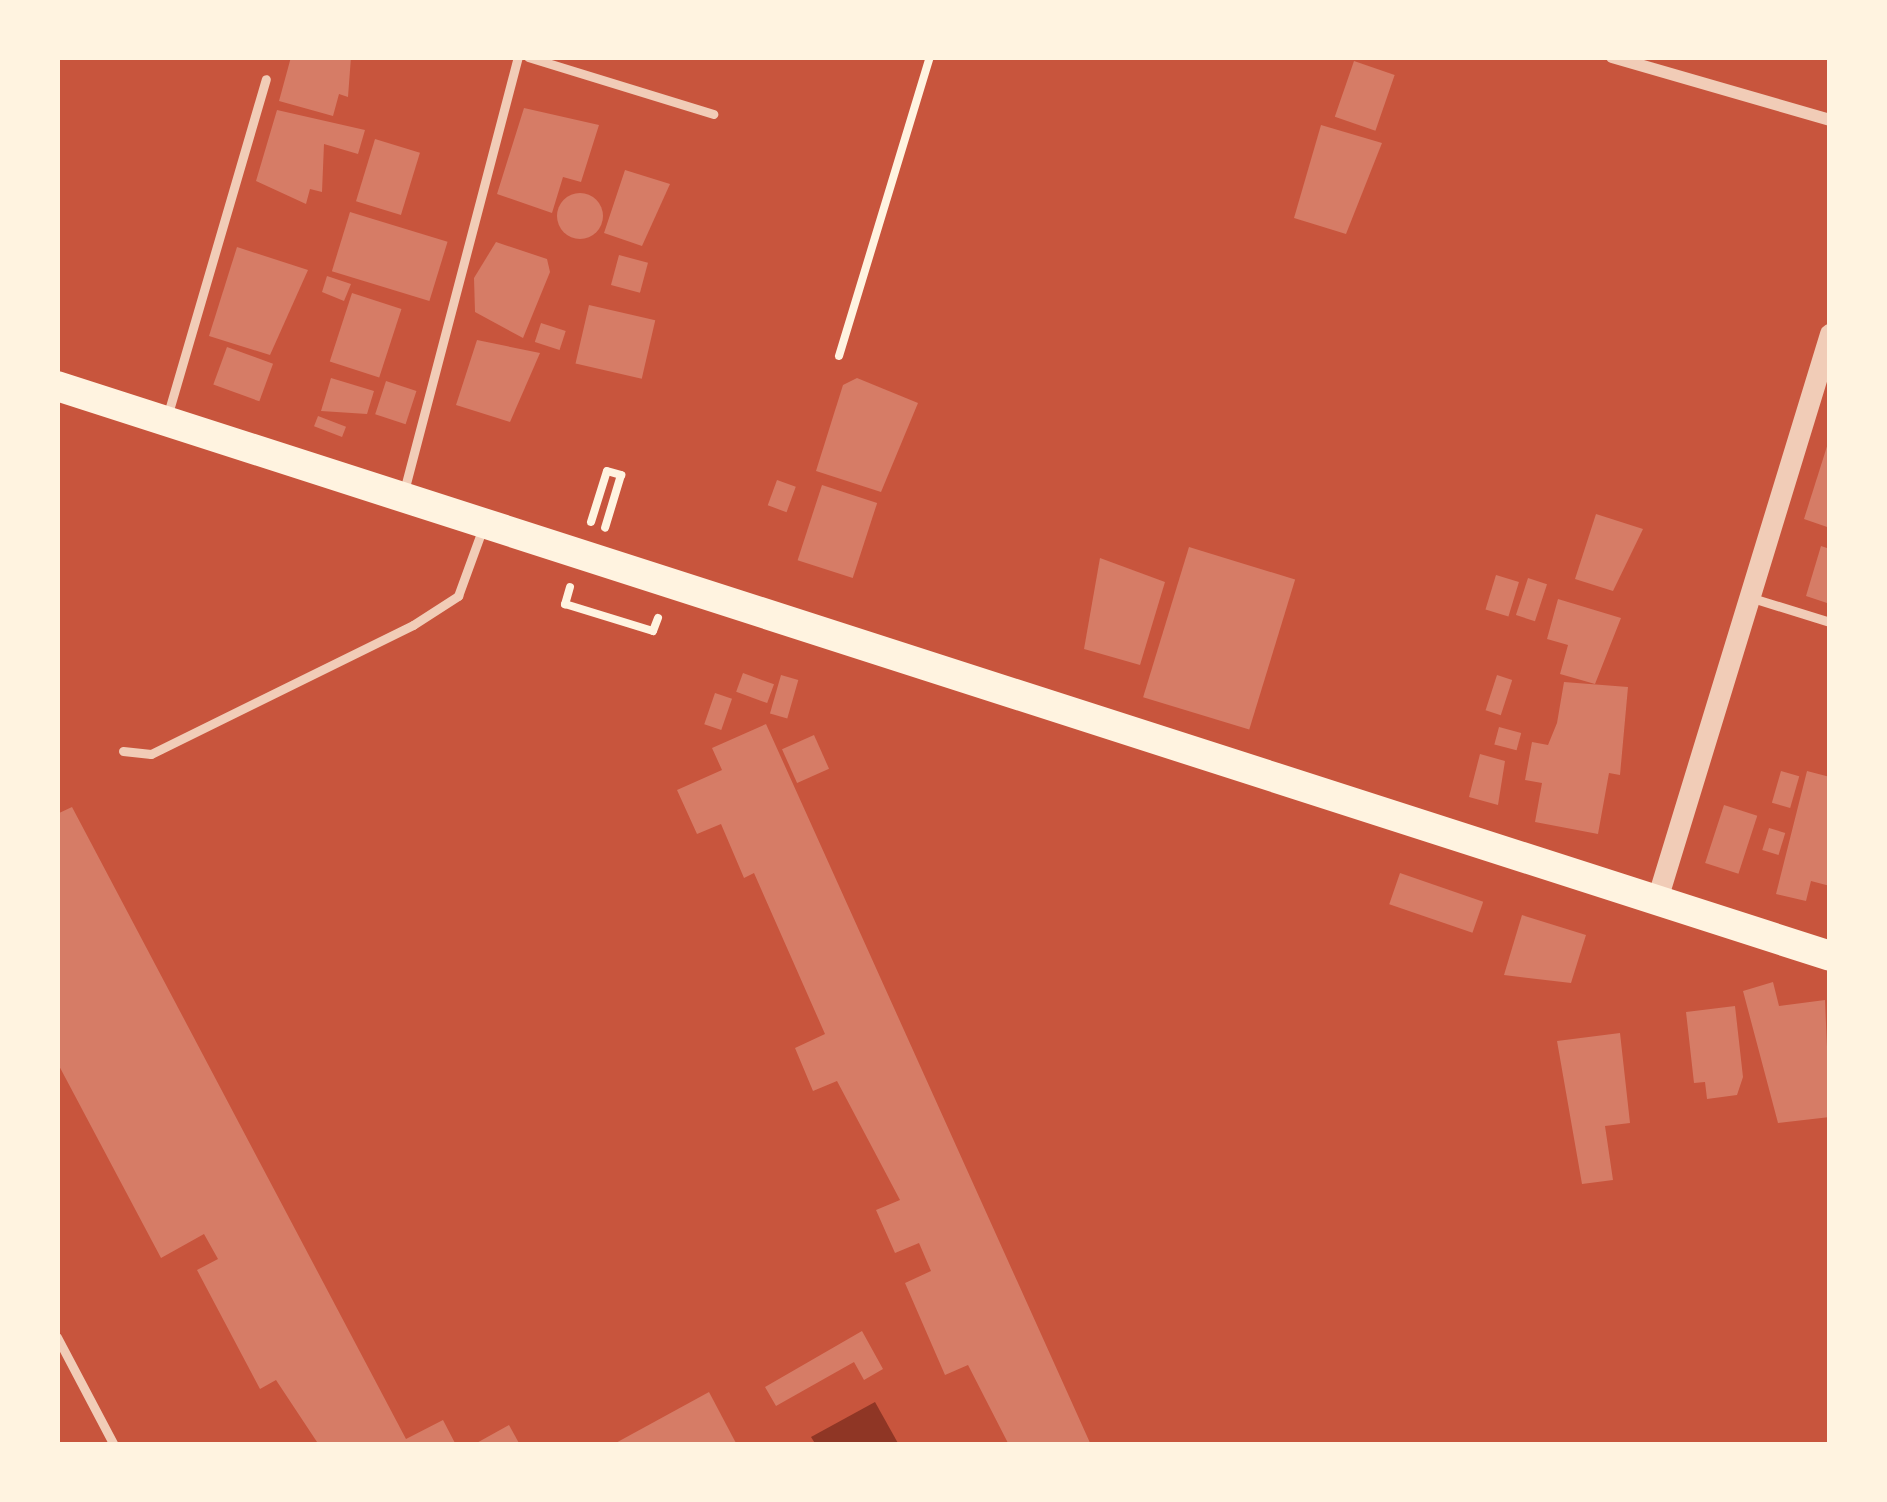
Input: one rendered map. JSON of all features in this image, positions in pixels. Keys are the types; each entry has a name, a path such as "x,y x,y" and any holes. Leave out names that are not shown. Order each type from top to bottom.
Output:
{"main road":[{"path":"57,386 1830,956"}],"street":[{"path":"1612,57 1830,120"},
{"path":"1657,899 1830,334"}],"lane":[{"path":"402,499 518,57"},
{"path":"528,57 713,114"},
{"path":"166,422 266,79"},
{"path":"123,751 151,754 413,626 458,596 483,525"},
{"path":"1749,597 1830,622"},
{"path":"57,1337 114,1445"}],"path":[{"path":"839,356 930,57"},
{"path":"595,510 608,471 621,475 608,514"},
{"path":"572,605 653,632 658,618"}],"shaded area":[{"path":"875,1402 899,1445 816,1445 811,1437"}],"building":[{"path":"291,57 351,57 348,97 339,94 333,116 279,101"},
{"path":"1354,61 1395,75 1375,131 1335,117"},
{"path":"524,108 599,125 581,182 563,177 552,213 497,194"},
{"path":"277,110 365,130 358,154 324,144 322,192 310,189 306,204 256,181"},
{"path":"1321,125 1382,143 1346,234 1294,218"},
{"path":"375,139 420,153 401,215 356,201"},
{"path":"625,170 670,184 642,246 604,233"},
{"path":"580,193 596,200 603,216 596,232 580,239 564,232 557,216 564,200"},
{"path":"350,212 448,242 429,301 332,271"},
{"path":"496,242 547,259 550,272 523,338 475,312 474,278"},
{"path":"237,247 308,270 270,355 209,336"},
{"path":"619,255 648,263 640,293 611,285"},
{"path":"327,276 351,284 344,301 322,292"},
{"path":"352,293 401,309 379,378 330,361"},
{"path":"589,305 655,320 642,379 576,363"},
{"path":"541,323 566,331 560,350 535,342"},
{"path":"477,340 540,353 510,422 456,405"},
{"path":"227,347 273,364 259,401 213,385"},
{"path":"331,378 374,391 367,414 321,411"},
{"path":"857,378 918,403 881,492 816,471 843,385"},
{"path":"386,381 416,391 406,424 375,414"},
{"path":"318,416 346,427 342,437 314,426"},
{"path":"1830,440 1830,528 1804,519"},
{"path":"777,480 796,487 787,512 768,505"},
{"path":"822,485 877,503 853,578 798,560"},
{"path":"1596,514 1643,529 1613,591 1575,579"},
{"path":"1821,546 1830,549 1830,604 1806,596"},
{"path":"1189,547 1295,579 1249,730 1143,697"},
{"path":"1100,558 1165,582 1140,665 1084,649"},
{"path":"1496,575 1519,582 1508,616 1485,609"},
{"path":"1528,578 1547,584 1535,621 1516,615"},
{"path":"1558,599 1621,618 1595,684 1560,674 1568,645 1547,639"},
{"path":"743,673 774,684 767,703 736,692"},
{"path":"781,675 798,680 787,718 770,713"},
{"path":"1497,675 1512,680 1501,715 1486,710"},
{"path":"1564,682 1628,687 1620,775 1609,773 1598,834 1535,822 1542,783 1525,780 1532,742 1548,745 1557,723"},
{"path":"715,693 732,699 721,730 704,724"},
{"path":"766,724 1091,1445 1009,1445 968,1365 945,1375 905,1283 931,1271 919,1243 895,1253 876,1210 900,1200 837,1081 813,1091 795,1048 825,1034 754,873 744,878 721,824 697,834 677,790 722,770 712,748"},
{"path":"1499,727 1521,733 1517,750 1494,744"},
{"path":"814,735 829,769 797,783 782,749"},
{"path":"1480,754 1505,761 1498,805 1469,797"},
{"path":"1781,771 1799,776 1790,808 1772,803"},
{"path":"1807,771 1830,777 1830,886 1811,881 1806,901 1776,894"},
{"path":"1724,805 1757,816 1738,874 1705,863"},
{"path":"72,807 406,1439 443,1420 456,1445 319,1445 276,1380 260,1389 197,1270 218,1259 204,1234 161,1258 57,1062 57,814"},
{"path":"1769,828 1785,833 1779,855 1762,850"},
{"path":"1400,873 1483,902 1472,933 1389,904"},
{"path":"1522,915 1586,935 1571,983 1504,975"},
{"path":"1773,982 1779,1006 1825,1000 1830,1117 1778,1123 1743,991"},
{"path":"1735,1006 1743,1077 1737,1095 1707,1099 1705,1082 1694,1083 1686,1012"},
{"path":"1620,1033 1630,1123 1605,1126 1613,1180 1582,1184 1557,1041"},
{"path":"862,1331 883,1369 864,1380 854,1362 776,1406 765,1387"},
{"path":"709,1392 737,1445 612,1445"},
{"path":"509,1425 520,1445 473,1445"}]}
